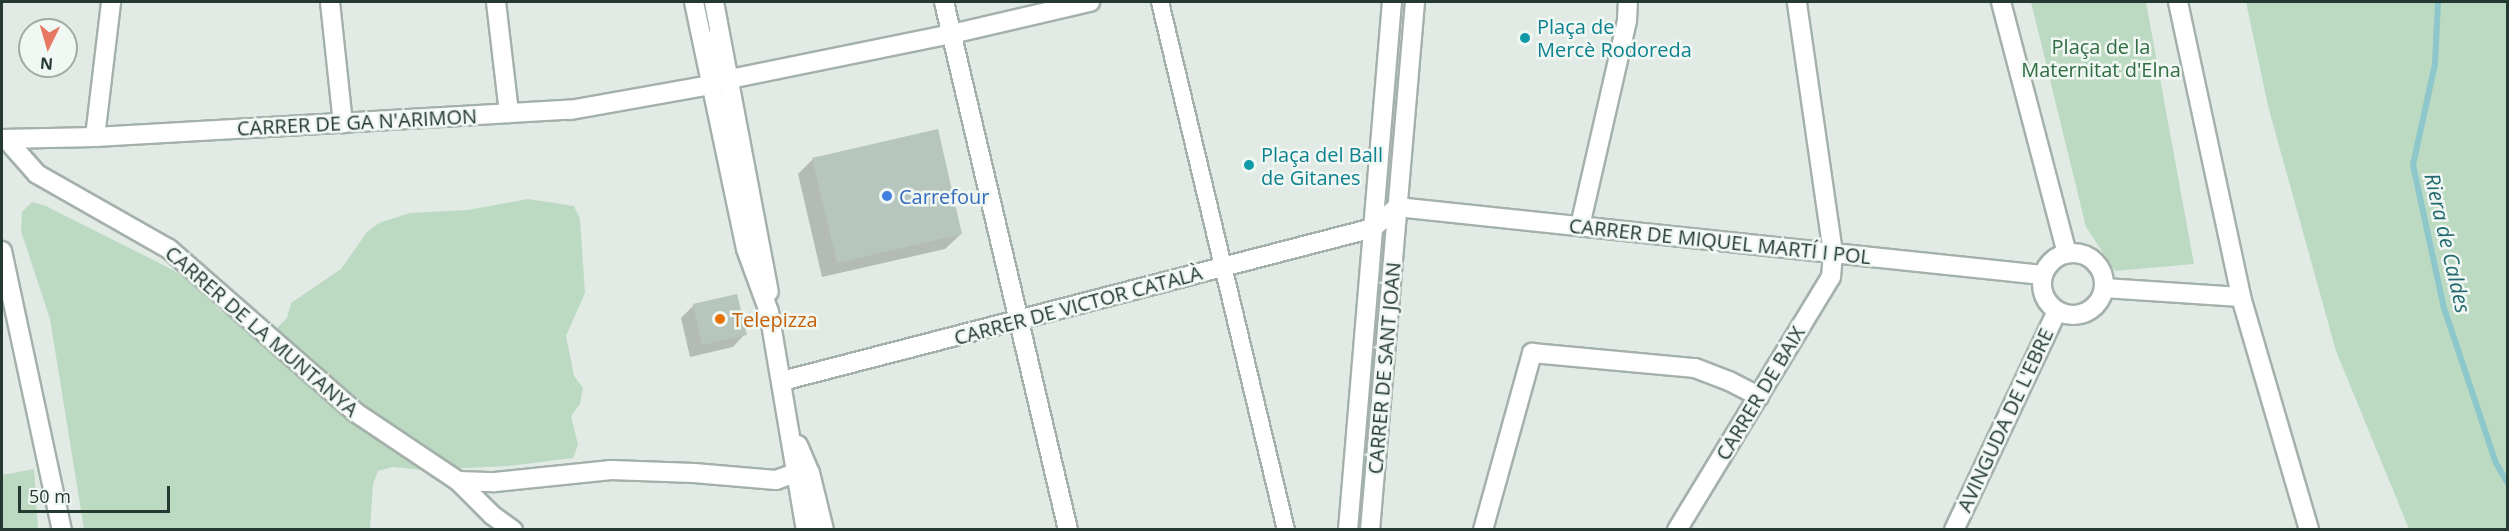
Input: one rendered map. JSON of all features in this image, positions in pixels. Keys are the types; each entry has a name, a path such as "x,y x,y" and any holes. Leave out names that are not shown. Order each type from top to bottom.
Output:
{"street":[{"path":"95,137 111,2"},
{"path":"330,2 343,123"},
{"path":"496,2 509,113"},
{"path":"694,2 746,249 770,312"},
{"path":"714,2 770,282 770,312 791,427 795,473 806,530"},
{"path":"944,2 1068,530"},
{"path":"730,79 952,34 1090,2"},
{"path":"1160,2 1286,530"},
{"name":"CARRER DE SANT JOAN","path":"1348,530 1392,2"},
{"name":"CARRER DE SANT JOAN","path":"1370,530 1415,2"},
{"path":"1580,226 1627,20 1628,2"},
{"name":"CARRER DE BAIX","path":"1677,530 1831,277 1833,253 1797,2"},
{"path":"2001,2 2067,253"},
{"path":"2178,2 2241,297 2309,530"},
{"path":"711,85 718,72 714,52 719,29"},
{"path":"711,85 724,97 742,187 756,213"},
{"name":"CARRER DE GA N'ARIMON","path":"4,139 95,137 570,110 711,85"},
{"name":"CARRER DE LA MUNTANYA","path":"4,139 38,174 168,249 355,412 458,481 492,515 513,530"},
{"path":"1373,228 1397,207"},
{"name":"CARRER DE MIQUEL MARTÍ I POL","path":"1397,207 2042,275"},
{"name":"CARRER DE VICTOR CATALÀ","path":"782,381 1373,228"},
{"path":"2,251 62,530"},
{"path":"2067,253 2081,253 2091,258 2103,275 2104,288 2101,298 2091,310 2070,315 2057,311 2045,298 2042,288 2042,275 2056,256 2067,253"},
{"path":"2104,288 2241,297"},
{"name":"AVINGUDA DE L'EBRE","path":"1954,530 2057,311"},
{"path":"1483,530 1532,353 1695,368 1759,396"},
{"path":"791,427 810,473 824,530"},
{"path":"458,481 495,482 611,470 694,473 776,480 795,473"}],"green space":[{"name":"Plaça de la Maternitat d'Elna","path":"2031,2 2146,2 2194,264 2115,271 2086,227"},
{"path":"2246,2 2507,2 2507,529 2409,529 2336,351 2268,106"},
{"path":"528,199 574,206 580,219 585,293 566,336 574,376 583,388 580,404 571,416 578,445 573,458 508,466 422,470 393,467 378,471 373,484 370,529 84,529 50,319 21,231 22,212 32,202 46,206 171,269 188,279 219,310 247,326 277,328 287,318 291,303 341,269 367,232 379,223 410,213 468,210"},
{"path":"34,469 38,529 2,529 2,475"}],"building":[{"name":"Carrefour","path":"938,129 962,234 837,263 812,158"},
{"name":"Telepizza","path":"737,294 747,335 702,345 693,304"}],"waterway":[{"name":"Riera de Caldes","path":"2438,2 2435,64 2413,165 2444,308 2496,463 2508,484"}],"place":[{"name":"Plaça de Mercè Rodoreda","path":"1525,38"},
{"name":"Plaça del Ball de Gitanes","path":"1249,165"},
{"name":"Carrefour","path":"887,196"},
{"name":"Telepizza","path":"720,319"}]}
